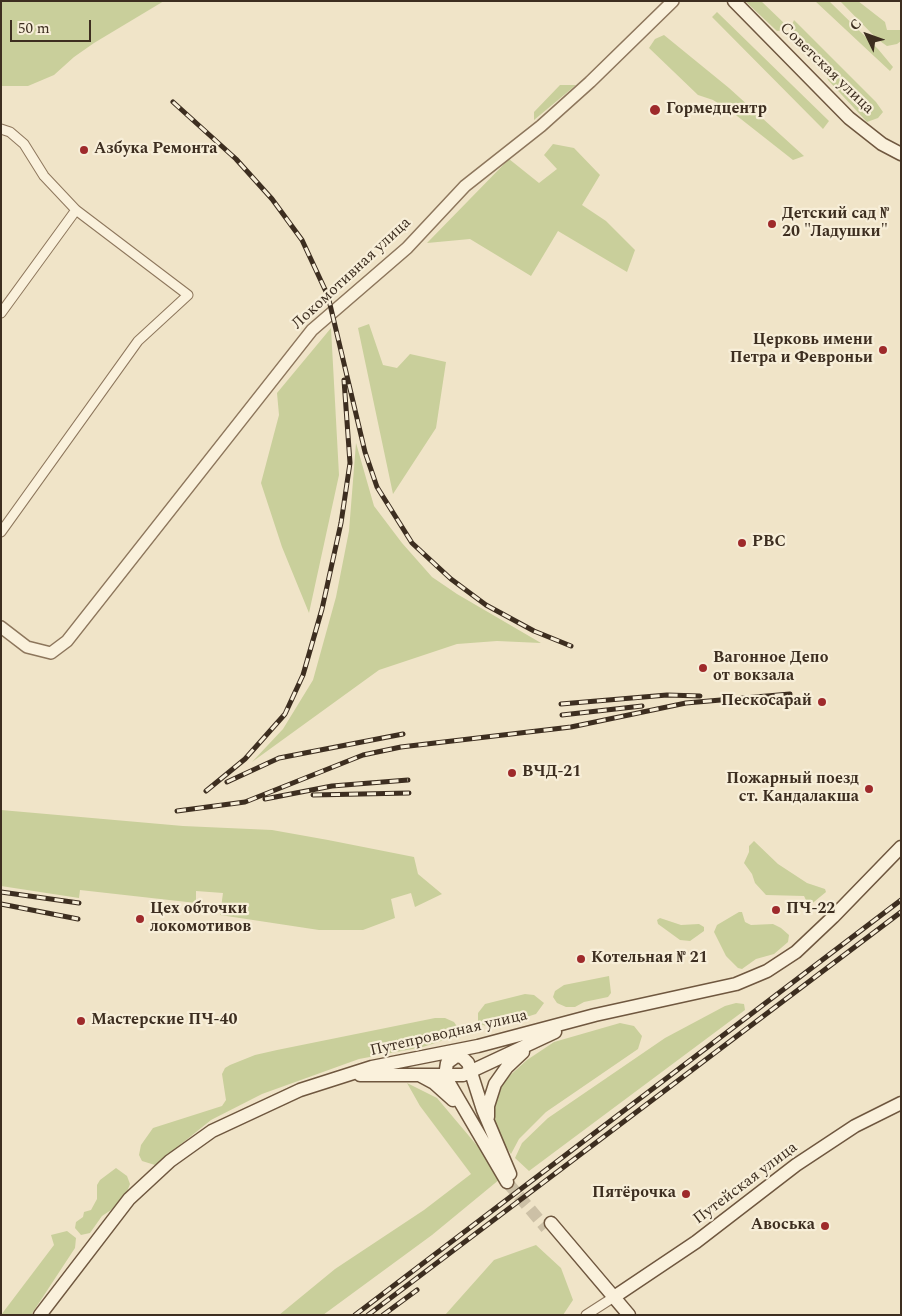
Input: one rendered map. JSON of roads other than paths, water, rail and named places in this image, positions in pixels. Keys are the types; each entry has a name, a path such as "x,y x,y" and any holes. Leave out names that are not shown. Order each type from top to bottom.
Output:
{"main road":[{"name":"Советская улица","path":"734,1 850,118 882,144 901,154"},
{"name":"Путепроводная улица","path":"40,1315 129,1199 183,1151 212,1131 300,1090 372,1067 478,1046 596,1015 736,984 767,971 796,952 834,917 901,847"},
{"path":"345,1076 463,1075 550,1034 596,1015"},
{"path":"489,1125 488,1106 494,1084 507,1066 523,1052 550,1034"},
{"path":"438,1054 454,1056 462,1057 472,1072 489,1125 510,1180 467,1115 445,1076 446,1063 454,1056 478,1046"},
{"path":"416,1074 442,1089 467,1115"},
{"name":"Путейская улица","path":"614,1296 696,1242 796,1165 855,1126 901,1103"},
{"path":"549,1225 575,1261 614,1296 629,1315"}],"street":[{"name":"Локомотивная улица","path":"1,627 28,647 51,653 67,641 312,330 407,248 464,186 548,120 673,1"},
{"path":"1,129 10,132 24,144 44,176 76,210 188,295 138,341 1,532"},
{"path":"1,313 76,210"},
{"path":"586,1315 614,1296"}],"tunnel":[{"path":"507,1182 546,1228"}],"railway":[{"path":"173,102 236,159 272,199 302,240 328,296 365,452 377,487 412,543 451,579 486,605 534,631 571,646"},
{"path":"206,791 245,759 285,714 303,675 322,609 341,523 350,463 344,380"},
{"path":"177,811 245,802 363,755 401,747 571,727 686,703 790,694"},
{"path":"561,704 667,695 700,696"},
{"path":"562,715 642,706"},
{"path":"227,782 279,758 403,734"},
{"path":"265,799 332,786 408,780"},
{"path":"313,795 409,793"},
{"path":"1,892 79,903"},
{"path":"355,1315 901,900"},
{"path":"1,904 78,919"},
{"path":"368,1315 901,912"},
{"path":"383,1315 417,1290"}],"place":[{"name":"Гормедцентр","path":"655,110"},
{"name":"Азбука Ремонта","path":"84,150"},
{"name":"Детский сад № 20 \"Ладушки\"","path":"772,224"},
{"name":"Церковь имени Петра и Февроньи","path":"883,350"},
{"name":"РВС","path":"742,543"},
{"name":"Вагонное Депо от вокзала","path":"703,668"},
{"name":"Пескосарай","path":"822,702"},
{"name":"ВЧД-21","path":"512,773"},
{"name":"Пожарный поезд ст. Кандалакша","path":"869,789"},
{"name":"ПЧ-22","path":"776,910"},
{"name":"Цех обточки локомотивов","path":"140,919"},
{"name":"Котельная № 21","path":"581,959"},
{"name":"Мастерские ПЧ-40","path":"81,1021"},
{"name":"Пятёрочка","path":"686,1194"},
{"name":"Авоська","path":"825,1226"}]}
